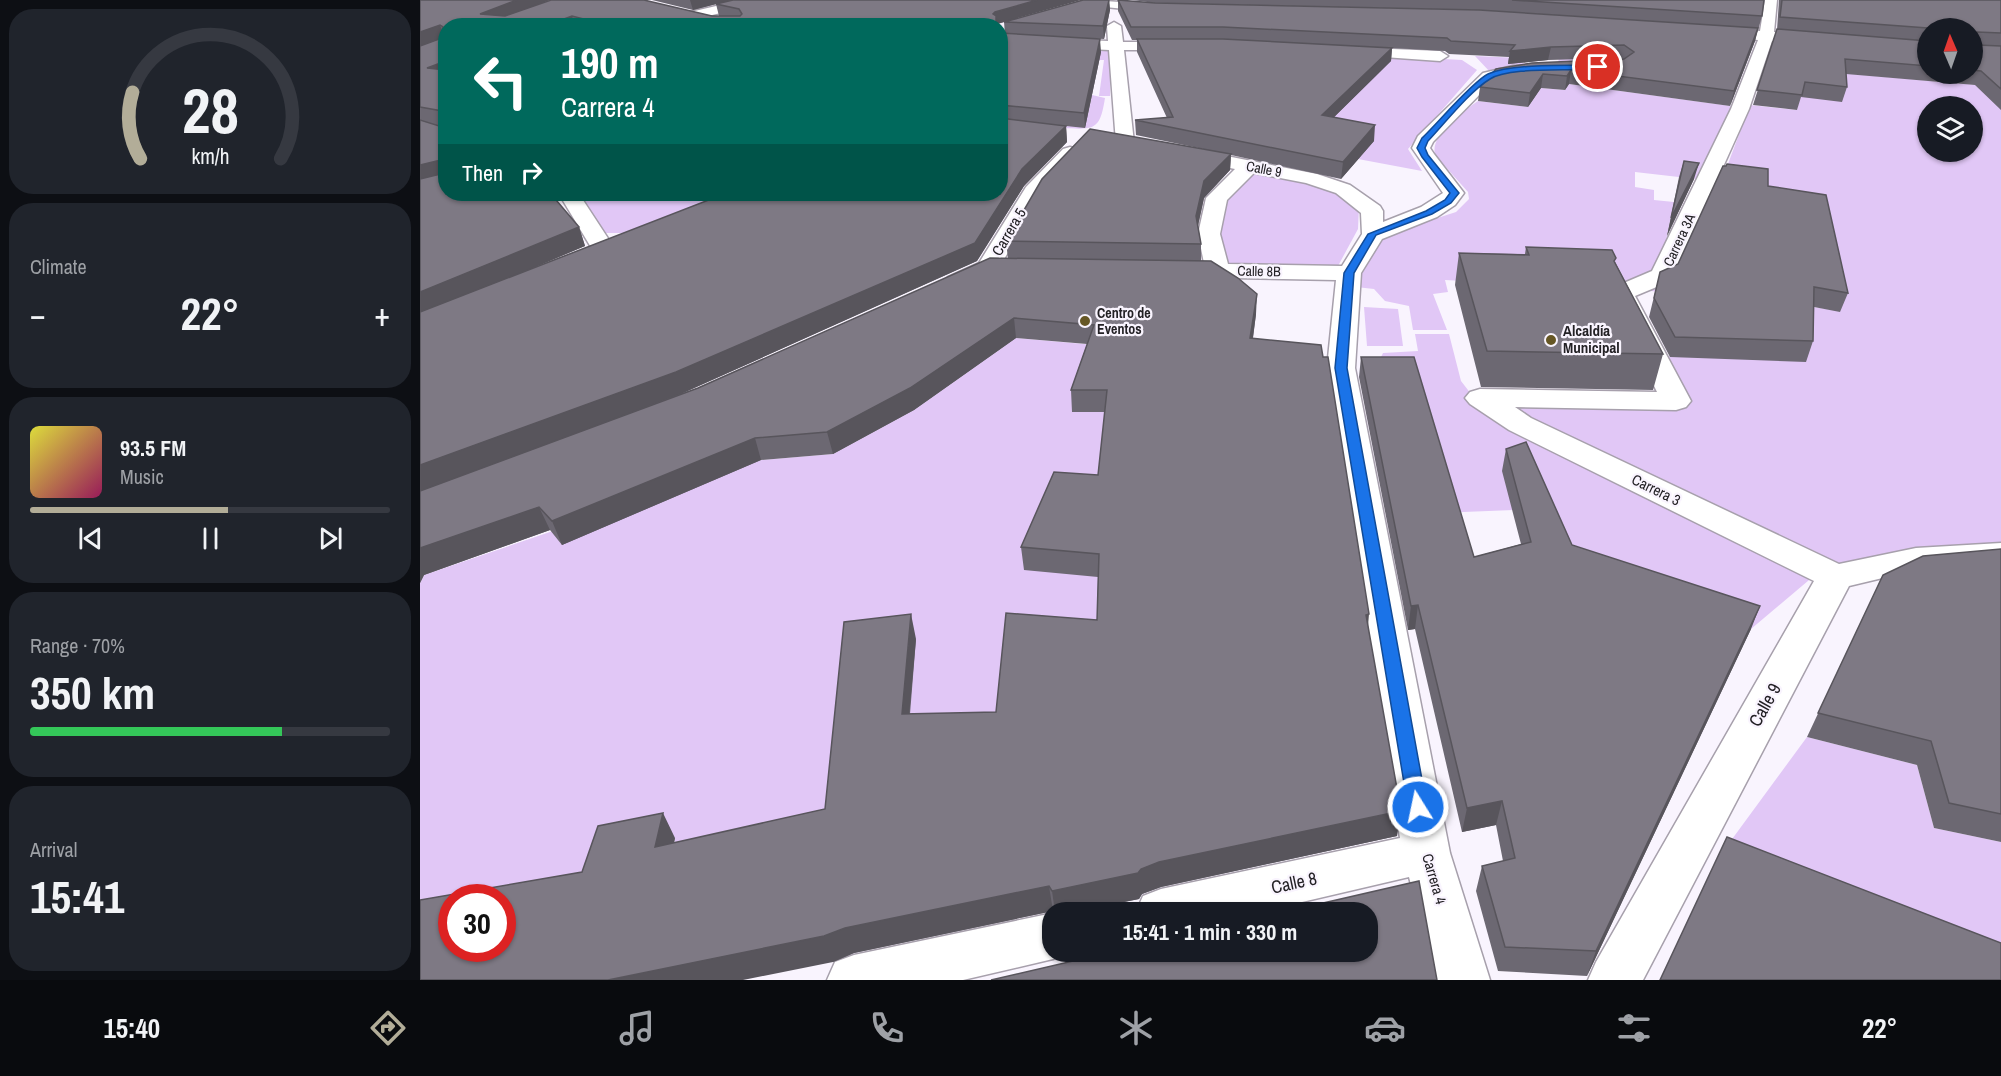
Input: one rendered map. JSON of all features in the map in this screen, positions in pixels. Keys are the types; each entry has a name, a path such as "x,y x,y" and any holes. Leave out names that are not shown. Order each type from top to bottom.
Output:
{"street":[{"path":"700,18 685,15 758,0"},
{"path":"1097,2 1130,0"},
{"name":"Carrera 3A","path":"1480,398 1676,401 1621,293 1662,276 1740,109 1766,37 1771,0"},
{"path":"1097,2 1134,8 1178,9"},
{"path":"1097,2 1115,46 1095,141 1148,147"},
{"path":"1699,31 1835,41"},
{"path":"1008,40 1115,46 1191,46"},
{"path":"1329,50 1440,56"},
{"path":"1373,234 1429,213 1448,201 1454,193 1421,148 1425,140 1478,84 1489,76 1513,71 1555,69"},
{"name":"Carrera 5","path":"934,293 1000,268 1033,191 1095,141"},
{"name":"Calle 9","path":"1171,152 1310,178 1343,189 1372,211 1373,234"},
{"path":"1218,271 1209,234 1217,198 1250,166"},
{"path":"572,201 592,253 625,240"},
{"name":"Carrera 4","path":"1373,234 1349,273 1341,368 1426,854 1463,980"},
{"name":"Calle 8B","path":"1160,270 1349,273"},
{"name":"Carrera 3","path":"1480,398 1520,424 1835,578"},
{"path":"1835,578 1916,559 2001,554"},
{"name":"Calle 9","path":"1615,980 1835,578"},
{"name":"Calle 8","path":"1207,902 1426,854"},
{"path":"854,980 1042,938"}],"shaded area":[{"path":"1562,23 1606,52 1597,62 1491,73 1475,56 1521,58 1520,63 1558,66"},
{"path":"1072,44 1111,47 1110,96 1099,96 1104,60 1092,60"},
{"path":"1352,54 1462,60 1477,70 1408,149 1422,171 1358,159 1321,130 1348,103"},
{"path":"1841,73 1917,80 1917,84 2001,87 2001,549 1833,569 1533,424 1498,401 1684,405 1662,356 1806,361 1807,306 1840,311 1722,180 1750,105 1797,110 1800,96"},
{"path":"1569,84 1731,106 1705,180 1635,172 1635,187 1654,190 1654,200 1674,202 1666,241 1695,245 1686,293 1445,280 1448,292 1433,294 1447,330 1413,330 1409,306 1385,301 1374,289 1356,287 1359,272 1385,235 1456,212 1469,199 1468,192 1435,155 1437,139 1449,124 1478,101 1528,107 1541,88 1565,90"},
{"path":"1092,95 1105,98 1098,122 1090,128 1064,128 1058,118 1088,114"},
{"path":"1253,171 1320,187 1359,206 1358,229 1338,266 1223,265 1216,235 1224,198"},
{"path":"584,201 718,201 636,233 605,233"},
{"path":"1364,307 1398,309 1403,346 1367,346"},
{"path":"1415,334 1449,334 1461,381 1478,403 1815,575 1751,629 1566,568 1541,509 1388,515 1375,369 1383,353 1418,351"},
{"path":"1016,338 1095,345 1073,412 1121,412 1101,577 1098,644 1000,737 833,835 667,873 675,839 596,897 516,897 516,884 438,884 438,911 420,928 420,583 424,575 761,460 833,454 914,410"},
{"path":"1807,737 1917,765 1934,828 2001,842 2001,980 1716,861"}],"building":[{"path":"420,0 517,0 480,14 505,16 551,0 644,0 712,16 740,16 742,14 739,9 716,4 733,0 1037,0 995,12 993,14 996,18 580,18 572,16 567,18 438,18 438,26 420,32"},
{"path":"1083,0 1109,0 1103,26 1008,21"},
{"path":"1118,0 1155,3 1479,10 1758,28 1734,91 1571,70 1567,76 1543,74 1530,93 1480,87 1496,69 1532,63 1624,59 1634,52 1624,45 1551,47 1510,51 1515,45 1451,41 1447,38 1223,27 1131,27"},
{"path":"1512,0 1764,0 1762,16"},
{"path":"1782,0 2001,0 2001,33 1983,32 1983,18 1917,18 1917,27 1780,17"},
{"path":"1777,29 1917,40 1917,65 1845,59 1847,87 1805,82 1802,95 1757,90"},
{"path":"1008,33 1100,39 1084,113 1008,106"},
{"path":"438,39 438,64 427,68 438,69 438,110 420,107 420,46"},
{"path":"1137,39 1223,39 1392,48 1322,115 1375,125 1343,162 1135,120 1173,117"},
{"path":"1983,45 2001,46 2001,89 1983,73"},
{"path":"1008,119 1066,126 1022,169 1008,191"},
{"path":"420,120 438,126 438,161 420,165"},
{"path":"1090,129 1231,154 1204,181 1196,216 1201,244 1006,241 1042,179"},
{"path":"1684,161 1699,163 1671,218"},
{"path":"1727,164 1768,169 1768,186 1826,195 1848,293 1814,287 1813,341 1675,337 1654,298 1660,272 1678,264 1723,166"},
{"path":"438,175 438,201 557,201 579,227 420,292 420,179"},
{"path":"706,201 1002,201 975,243 676,372 420,465 420,312"},
{"path":"1526,247 1612,250 1616,258 1614,261 1663,354 1487,351 1459,253 1529,255"},
{"path":"990,258 1211,261 1238,278 1257,294 1250,338 1321,345 1323,357 1328,357 1369,614 1366,615 1401,811 1159,862 1141,869 1138,873 1052,891 1049,886 845,928 824,936 608,980 420,980 420,900 438,897 438,962 516,962 516,884 513,884 582,872 598,826 663,813 655,847 825,809 844,622 911,614 902,714 996,712 1006,613 1097,620 1099,554 1021,547 1054,472 1098,475 1107,390 1071,390 1094,325 1014,318 910,388 827,432 755,438 552,521 539,507 420,548 420,491 698,388"},
{"path":"1361,357 1414,357 1474,557 1531,542 1506,449 1526,442 1572,545 1760,606 1596,951 1505,947 1482,866 1515,858 1502,801 1467,808 1418,605 1411,606"},
{"path":"2001,549 2001,814 1949,803 1931,741 1818,713 1883,575 1923,556"},
{"path":"1727,837 2001,943 2001,980 1660,980"},
{"path":"1419,881 1437,980 991,980 1069,962 1378,962 1378,902 1328,902"}],"place":[{"name":"Centro de Eventos","path":"1085,321"},
{"name":"Alcaldía Municipal","path":"1551,340"}],"route":[{"path":"1418,807 1341,368 1349,273 1373,234 1429,213 1448,201 1454,193 1421,148 1425,140 1478,84 1489,76 1513,71 1598,67"}]}
